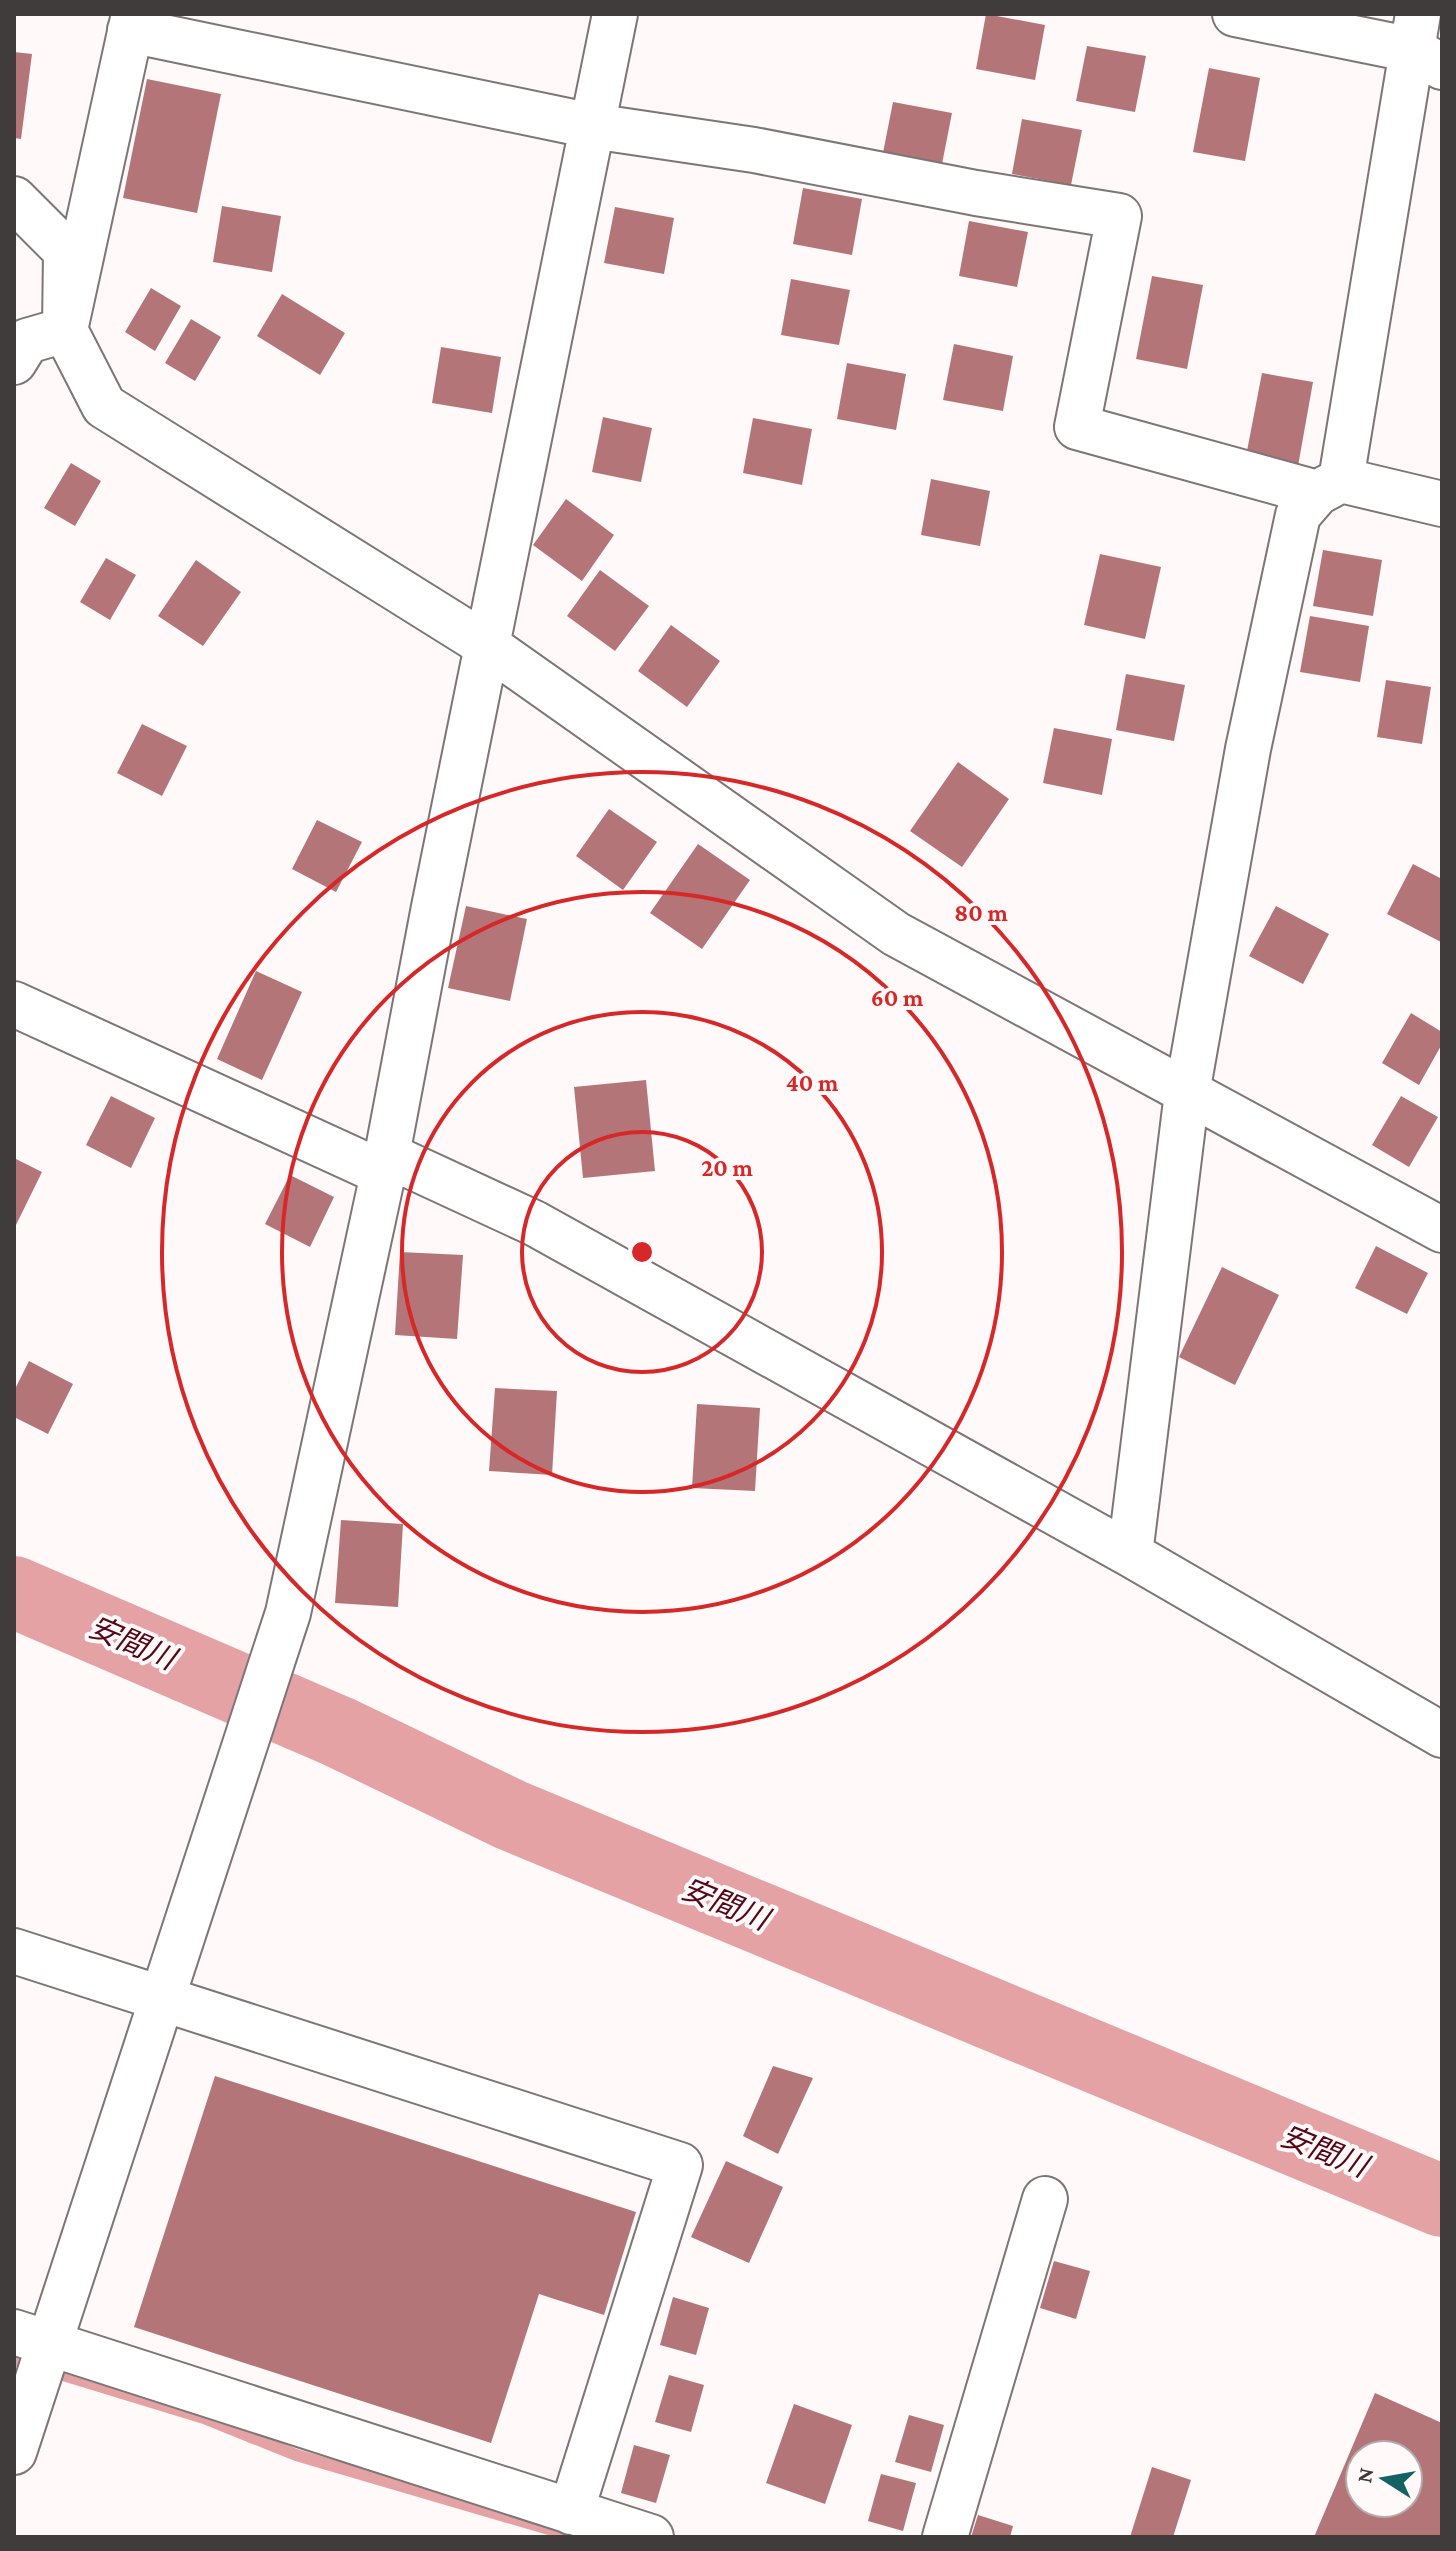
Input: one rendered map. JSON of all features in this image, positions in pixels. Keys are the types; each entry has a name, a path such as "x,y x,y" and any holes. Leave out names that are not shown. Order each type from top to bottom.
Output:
{"street":[{"path":"14,2452 36,2354 160,1999 288,1613 385,1164 615,14"},
{"path":"1130,1554 1187,1093 1248,749 1298,515 1329,487 1424,43 1235,14"},
{"path":"65,330 132,22 592,126 754,150 976,193 1119,216 1077,427 1329,487 1442,504"},
{"path":"14,199 66,251 65,330 104,406 488,646 896,934 1187,1093 1440,1220"},
{"path":"14,362 27,341 65,330"},
{"path":"14,1004 385,1164 534,1223 1130,1554 1442,1735"},
{"path":"14,1951 680,2165 571,2512"},
{"path":"945,2537 1045,2199"},
{"path":"36,2354 651,2537"}],"building":[{"path":"986,14 1045,25 1035,80 976,69"},
{"path":"1087,46 1146,56 1135,112 1076,101"},
{"path":"14,52 32,54 21,139 14,138"},
{"path":"1209,68 1260,78 1245,161 1193,152"},
{"path":"147,79 221,94 197,213 123,198"},
{"path":"893,102 952,113 941,169 882,158"},
{"path":"1022,119 1082,130 1071,185 1012,174"},
{"path":"803,188 862,199 852,255 793,244"},
{"path":"222,206 281,216 272,272 213,262"},
{"path":"615,207 674,218 664,274 604,263"},
{"path":"969,221 1028,232 1017,287 959,276"},
{"path":"1152,276 1203,285 1187,369 1136,359"},
{"path":"791,279 850,290 839,345 781,335"},
{"path":"151,288 181,306 155,351 125,332"},
{"path":"282,294 345,333 320,375 257,336"},
{"path":"191,319 221,337 195,381 165,363"},
{"path":"954,344 1013,356 1003,411 943,400"},
{"path":"441,347 501,357 492,413 432,403"},
{"path":"847,363 906,374 896,430 837,419"},
{"path":"1262,373 1313,382 1298,466 1246,456"},
{"path":"603,417 652,428 641,482 592,472"},
{"path":"753,418 812,429 802,485 743,473"},
{"path":"71,463 101,481 75,526 44,508"},
{"path":"931,479 990,491 980,546 921,535"},
{"path":"566,499 614,535 582,581 533,545"},
{"path":"1323,550 1382,560 1373,616 1313,606"},
{"path":"1100,554 1161,567 1145,639 1084,625"},
{"path":"106,558 136,575 110,620 80,602"},
{"path":"196,560 241,592 203,646 158,616"},
{"path":"600,570 649,606 615,651 567,616"},
{"path":"1310,616 1369,626 1360,682 1300,672"},
{"path":"671,625 720,661 687,707 638,671"},
{"path":"1126,674 1185,685 1174,741 1116,730"},
{"path":"1386,680 1431,687 1422,744 1377,737"},
{"path":"142,724 187,746 162,796 117,773"},
{"path":"1054,728 1112,739 1102,795 1043,783"},
{"path":"958,762 1009,799 962,867 910,831"},
{"path":"609,809 657,842 623,890 576,856"},
{"path":"317,820 362,842 336,892 292,869"},
{"path":"698,844 750,880 702,949 650,913"},
{"path":"1413,864 1442,879 1441,942 1387,914"},
{"path":"466,906 527,919 510,1001 448,988"},
{"path":"1276,906 1329,934 1303,984 1249,956"},
{"path":"256,971 302,992 262,1080 217,1059"},
{"path":"1411,1013 1442,1032 1442,1044 1419,1085 1382,1063"},
{"path":"646,1080 655,1171 583,1178 574,1087"},
{"path":"111,1096 155,1118 131,1168 86,1145"},
{"path":"1401,1096 1438,1117 1409,1167 1372,1145"},
{"path":"14,1158 42,1172 14,1229"},
{"path":"290,1175 334,1197 310,1247 265,1224"},
{"path":"1376,1246 1428,1273 1407,1314 1355,1288"},
{"path":"400,1252 463,1255 457,1339 395,1335"},
{"path":"1222,1267 1279,1295 1235,1385 1179,1357"},
{"path":"29,1361 73,1384 48,1434 14,1417 14,1391"},
{"path":"495,1388 557,1391 552,1475 489,1471"},
{"path":"697,1404 760,1408 755,1491 692,1488"},
{"path":"341,1520 403,1524 398,1607 335,1603"},
{"path":"773,2066 813,2078 778,2154 743,2136"},
{"path":"215,2076 636,2212 604,2315 539,2294 491,2443 134,2327"},
{"path":"726,2161 783,2187 749,2263 691,2237"},
{"path":"1054,2261 1090,2271 1076,2319 1040,2308"},
{"path":"673,2297 709,2308 696,2355 660,2345"},
{"path":"669,2375 704,2385 691,2432 655,2422"},
{"path":"1375,2393 1442,2423 1442,2537 1314,2537 1344,2466 1344,2519 1424,2519 1424,2439 1356,2439"},
{"path":"794,2404 852,2425 825,2504 766,2483"},
{"path":"909,2415 944,2425 931,2472 895,2462"},
{"path":"634,2445 670,2455 656,2503 621,2493"},
{"path":"1152,2467 1191,2480 1173,2537 1130,2537"},
{"path":"881,2474 916,2483 903,2531 868,2521"},
{"path":"978,2515 1013,2526 1010,2537 971,2537"}],"waterway":[{"name":"安間川","path":"14,1592 339,1732 511,1815 1442,2201"},
{"path":"14,2360 204,2418 296,2455 576,2537"}]}
